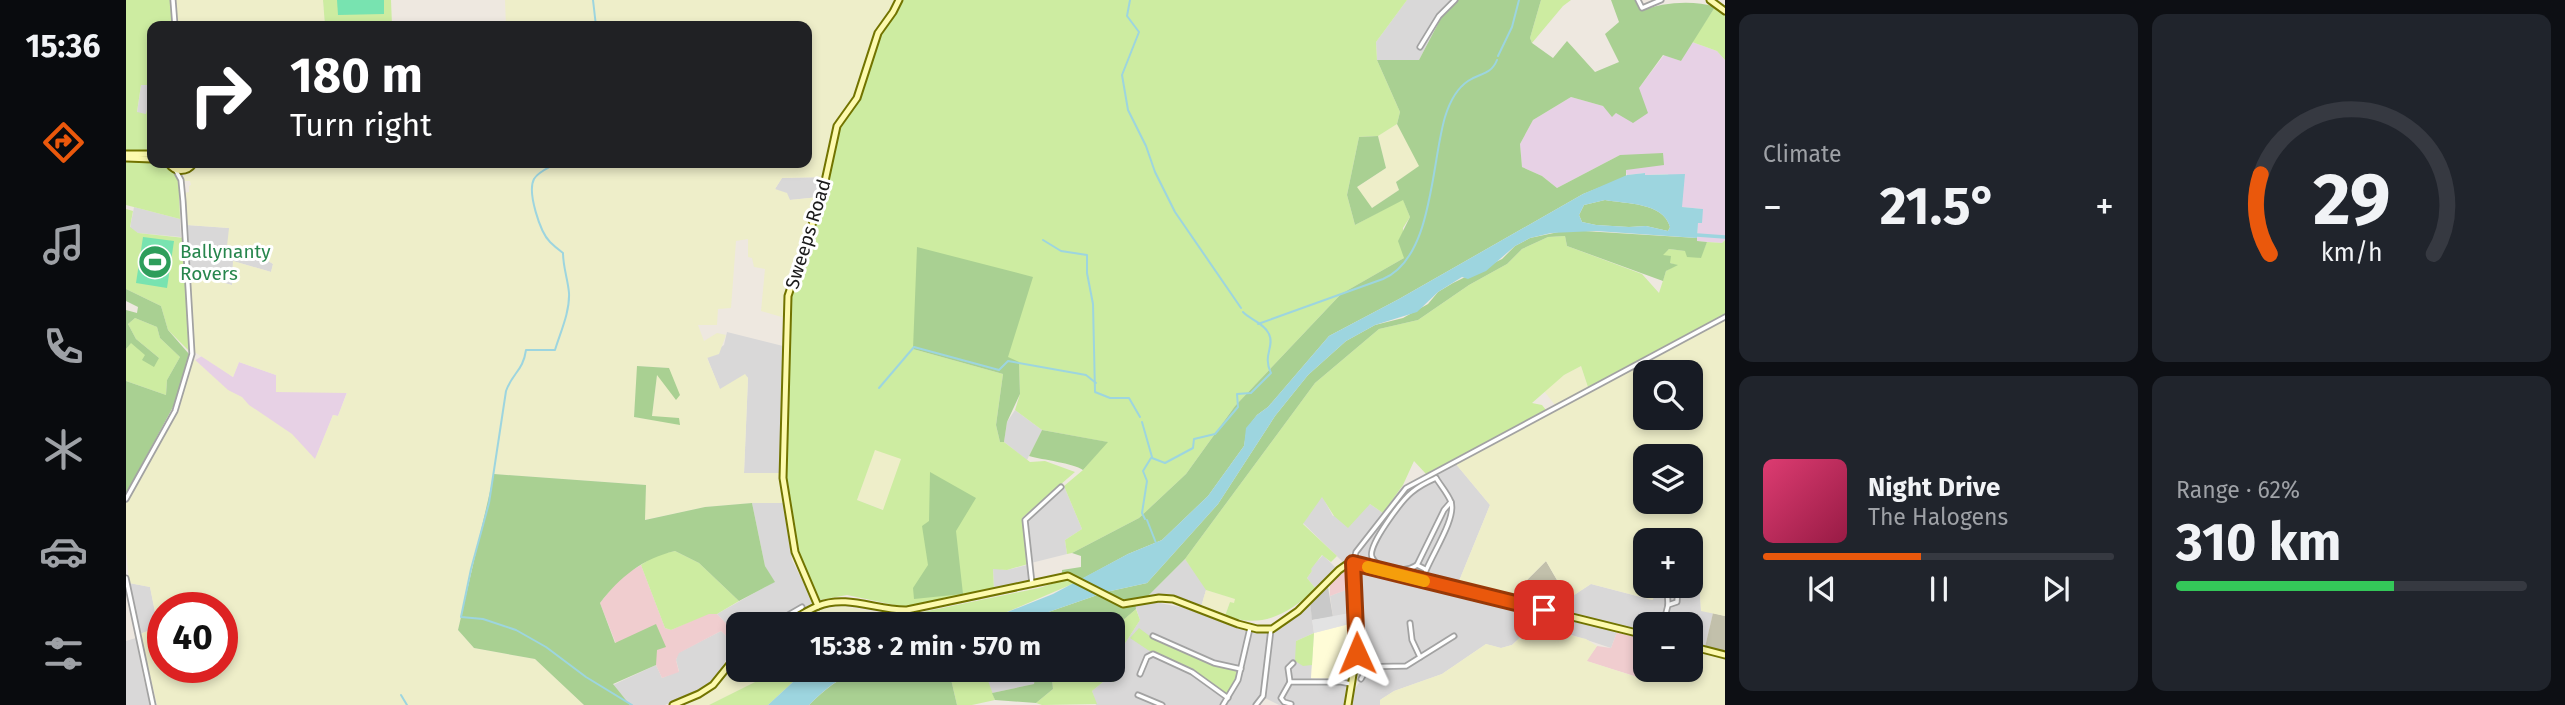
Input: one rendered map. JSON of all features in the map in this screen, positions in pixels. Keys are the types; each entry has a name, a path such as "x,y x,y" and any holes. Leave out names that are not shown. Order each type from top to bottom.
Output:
{"main road":[{"name":"Sweeps Road","path":"818,606 794,552 785,502 783,478 787,308 794,276 826,181 837,126 858,98 878,33 899,0"},
{"path":"1710,0 1725,11"},
{"path":"126,156 147,156"},
{"path":"175,169 188,168"},
{"path":"807,612 818,606 846,602 882,609 907,610 1068,576 1127,605 1159,598 1173,599 1250,628 1272,629 1298,611 1339,570 1353,563 1633,632"},
{"path":"1348,705 1356,667 1358,635 1353,563"},
{"path":"1703,649 1725,655"},
{"path":"673,705 713,685 726,669"}],"street":[{"path":"173,0 175,21"},
{"path":"1420,47 1439,16 1455,0"},
{"path":"1638,0 1642,8 1661,0"},
{"path":"126,499 175,411 192,354 181,180 175,169"},
{"path":"181,180 185,170"},
{"path":"1353,563 1356,552 1406,488 1725,317"},
{"path":"1422,581 1425,569 1449,520 1451,502 1433,473"},
{"path":"1436,478 1409,495 1376,540 1371,557 1379,565 1399,570 1417,565 1444,510 1451,502"},
{"path":"1032,585 1025,520 1061,487"},
{"path":"1417,565 1425,569"},
{"path":"126,578 153,705"},
{"path":"1666,612 1668,598"},
{"path":"1668,605 1677,602 1677,598"},
{"path":"793,612 802,607"},
{"path":"1410,623 1412,640 1420,658"},
{"path":"1223,705 1241,669 1250,628"},
{"path":"1256,705 1263,696 1272,629"},
{"path":"1153,636 1214,663 1241,669"},
{"path":"1356,667 1406,666 1454,636"},
{"path":"1361,679 1369,667 1370,651 1364,638"},
{"path":"1140,674 1147,657 1153,654 1192,672 1228,698"},
{"path":"1291,704 1281,698 1290,682 1288,667 1293,663"},
{"path":"1290,682 1353,684"},
{"path":"1138,695 1163,705"}],"shaded area":[{"path":"1407,0 1458,0 1442,16 1419,60 1377,60 1376,42"},
{"path":"1692,42 1717,51 1725,60 1725,240 1722,243 1697,241 1698,222 1703,209 1682,207 1668,174 1627,175 1620,155 1557,188 1542,176 1522,167 1520,144 1533,120 1571,97 1603,106 1613,116 1664,55 1681,61"},
{"path":"147,72 146,114 137,113 141,85"},
{"path":"824,177 819,197 790,200 775,189 782,178"},
{"path":"134,207 180,219 181,237 138,233 130,228"},
{"path":"187,225 229,228 251,250 273,264 271,272 233,261 232,285 189,274"},
{"path":"727,332 783,346 780,473 744,473 748,378 745,375 720,390 707,357 724,345"},
{"path":"202,356 233,377 239,362 276,375 277,392 347,392 338,416 333,415 313,465 194,361"},
{"path":"1015,410 1042,430 1027,460 1004,442 1007,422"},
{"path":"1455,463 1490,505 1457,586 1364,562 1360,558 1360,551 1407,490"},
{"path":"1064,486 1082,529 1065,540 1067,554 1031,563 1026,526 1031,516"},
{"path":"1322,496 1333,516 1370,504 1383,513 1344,563 1303,523"},
{"path":"752,503 783,503 792,560 813,602 801,612 726,612 726,623 717,614 774,582 765,566"},
{"path":"1323,555 1337,569 1316,589 1307,578 1312,571 1310,569"},
{"path":"1185,559 1205,585 1201,607 1172,597 1147,597"},
{"path":"1546,561 1568,599 1564,613 1517,602 1524,583"},
{"path":"641,565 665,628 671,630 709,613 717,614 726,623 726,636 721,631 679,653 676,660 679,672 662,678 656,665 656,649 665,647 656,625 616,644 600,603 621,577"},
{"path":"1027,565 1031,580 1026,584 994,590 993,568 1007,570"},
{"path":"1350,565 1353,569 1354,587 1330,596 1330,583"},
{"path":"1357,569 1617,632 1611,648 1566,633 1532,626 1512,645 1501,648 1486,644 1442,674 1394,691 1380,700 1380,705 1350,705 1355,689 1373,661 1371,647 1358,619"},
{"path":"129,583 150,587 151,592 147,592 147,631 140,634"},
{"path":"1591,584 1633,595 1633,598 1700,598 1701,610 1713,613 1705,647 1703,612 1633,612 1633,629 1564,613 1568,599"},
{"path":"1328,587 1333,617 1312,620 1310,602"},
{"path":"1353,587 1354,612 1333,617 1330,596"},
{"path":"1155,602 1184,608 1248,629 1272,631 1282,628 1310,602 1314,633 1296,641 1303,665 1312,665 1311,684 1339,684 1347,687 1346,705 1279,705 1265,698 1258,705 1096,705 1092,691 1103,682 1125,682 1125,643 1140,620 1135,605"},
{"path":"1355,612 1351,617 1353,623 1314,633 1312,620"},
{"path":"1713,613 1725,616 1725,652 1705,647"},
{"path":"1353,623 1353,649 1346,666 1347,679 1311,678 1314,633"},
{"path":"721,631 726,636 726,660 715,679 697,692 665,705 630,705 613,685 656,665 662,678 679,671 676,660 678,653"},
{"path":"1617,632 1633,636 1633,676 1586,661 1597,646 1611,648"},
{"path":"136,638 150,705 126,705 126,641"},
{"path":"988,682 1034,682 1034,684 992,693"}],"green space":[{"path":"126,0 171,0 172,21 147,21 147,85 141,85 137,112 146,114 147,109 147,168 178,168 180,219 126,205"},
{"path":"175,0 323,0 325,21 177,21"},
{"path":"323,0 391,0 392,21 325,21"},
{"path":"337,0 384,0 384,14 338,15"},
{"path":"505,0 896,0 874,33 858,92 832,130 824,177 782,178 775,189 787,193 790,200 819,197 785,305 785,318 761,311 765,269 754,267 752,258 748,257 748,239 736,241 731,308 718,309 717,325 698,325 704,341 717,333 726,335 719,354 707,358 720,389 745,374 748,378 744,473 780,473 783,503 705,507 644,520 646,485 494,474 458,630 474,648 535,659 584,705 157,705 152,683 238,683 238,592 151,592 150,587 129,583 126,503 178,412 193,358 228,390 242,397 249,405 292,434 315,459 333,415 338,416 347,393 276,392 276,375 239,362 233,377 193,351 189,274 232,285 233,261 271,272 273,264 251,250 236,257 226,255 229,228 187,225 185,193 189,192 190,181 184,181 184,168 812,168 812,21 506,21","holes":["638,366 669,368 676,399 657,374 652,416 680,424 634,417"]},
{"path":"901,0 1407,0 1376,42 1377,60 1400,112 1397,124 1378,136 1359,137 1347,195 1355,225 1403,199 1410,217 1403,228 1404,258 1341,294 1235,406 1186,474 1139,518 1067,554 1065,540 1082,529 1064,486 1083,470 1107,442 1042,430 1015,410 1020,394 1019,363 913,349 1003,374 996,425 1000,442 1004,442 1030,462 1045,461 1075,472 1022,518 1028,564 1007,570 993,569 994,590 904,607 847,595 820,600 803,567 787,497 785,425 791,295 822,201 838,127 862,92 877,40","holes":["875,450 901,459 883,510 857,500"]},
{"path":"1458,0 1541,0 1530,38 1532,43 1553,58 1567,41 1595,72 1619,62 1605,34 1619,22 1611,0 1635,0 1641,11 1678,3 1698,3 1715,7 1681,61 1663,55 1639,88 1648,113 1633,123 1616,113 1612,117 1603,106 1571,97 1533,120 1520,144 1522,167 1542,176 1557,188 1620,155 1663,153 1664,165 1626,170 1626,177 1583,194 1329,336 1247,428 1244,446 1208,496 1162,540 1128,554 1080,580 1062,573 1062,570 1081,567 1081,556 1072,553 1139,518 1186,474 1235,406 1341,294 1404,258 1398,241 1410,217 1403,200 1355,225 1347,195 1359,137 1378,136 1386,168 1357,187 1372,208 1399,190 1396,182 1419,166 1397,124 1400,112 1377,60 1419,60 1442,16"},
{"path":"1541,0 1571,0 1532,43 1530,38"},
{"path":"1715,7 1725,14 1725,60 1717,51 1692,42"},
{"path":"1397,124 1420,166 1396,182 1399,190 1372,208 1356,188 1386,168 1378,136"},
{"path":"1605,200 1652,209 1666,219 1670,227 1668,231 1646,226 1596,225 1582,222 1579,215 1584,205"},
{"path":"126,209 133,211 130,227 138,233 185,238 192,354 168,330 161,306 126,289"},
{"path":"1568,230 1697,238 1697,241 1707,242 1701,258 1687,257 1685,251 1669,249 1663,255 1671,256 1670,263 1678,265 1666,271 1663,281 1567,246 1565,236 1548,237 1522,249 1507,264 1469,285 1418,320 1379,329 1315,383 1185,559 1147,597 1135,602 1136,609 1125,619 1125,612 1048,612 1106,592 1147,583 1218,504 1275,416 1308,375 1346,341 1375,325 1403,318 1428,304 1438,292 1502,259 1515,246 1530,238"},
{"path":"1565,236 1567,246 1642,274 1659,293 1666,271 1676,265 1662,255 1669,249 1686,251 1700,258 1707,242 1722,243 1725,240 1725,315 1639,360 1633,360 1633,363 1588,387 1581,366 1564,375 1532,403 1542,405 1546,410 1426,474 1414,461 1403,485 1383,513 1370,504 1348,528 1334,516 1322,497 1303,524 1337,556 1331,562 1322,555 1311,569 1307,578 1316,589 1295,606 1274,617 1252,621 1225,616 1230,602 1234,603 1235,599 1206,590 1185,559 1315,383 1379,329 1418,320 1469,285 1507,264 1522,249 1548,237"},
{"name":"Ballynanty Rovers","path":"143,237 174,241 167,288 136,283"},
{"path":"917,247 1033,277 1008,357 1019,362 1020,394 1007,422 1004,442 1000,442 996,425 1003,374 913,349"},
{"path":"126,289 161,306 168,330 189,354 174,405 126,494 126,381 166,395 167,380 180,357 160,338 157,327 135,318 128,324 136,339 159,358 154,367 142,360 145,355 131,343 126,349 126,310 137,313 138,307 126,301"},
{"path":"135,318 157,327 160,338 180,357 167,380 166,395 126,381 126,349 131,342 146,355 143,360 159,358 136,339 128,324"},
{"path":"1725,320 1725,616 1701,611 1703,528 1633,528 1633,595 1591,584 1568,599 1546,561 1524,583 1517,602 1457,586 1490,505 1455,463 1633,369 1633,430 1703,430 1703,360 1649,360"},
{"path":"637,366 669,368 680,395 676,400 657,375 652,416 679,418 680,425 634,417"},
{"path":"1581,366 1588,387 1555,405 1544,391"},
{"path":"1042,430 1108,442 1083,470 1029,456"},
{"path":"875,449 902,459 884,510 857,500"},
{"path":"930,472 976,498 956,531 963,594 914,599 913,588 928,565 922,526 929,521"},
{"path":"494,474 646,485 645,520 705,507 752,503 765,566 775,582 739,601 699,563 675,551 642,564 624,577 600,603 615,643 656,624 666,647 657,650 656,665 613,684 630,705 584,705 535,659 474,648 458,630"},
{"path":"675,551 699,563 739,601 717,614 709,614 671,630 665,628 641,565 656,555"},
{"path":"1067,579 1077,582 1007,612 923,612 1039,588"},
{"path":"1206,590 1236,599 1234,604 1230,602 1225,616 1201,607"},
{"path":"841,606 876,612 817,612"},
{"path":"1136,609 1140,620 1125,643 1125,619"},
{"path":"1532,626 1586,639 1597,646 1587,661 1633,676 1633,682 1703,682 1703,653 1725,658 1725,705 1380,705 1380,700 1394,691 1442,674 1486,644 1501,648 1512,645"},
{"path":"1139,628 1151,637 1238,672 1231,690 1227,694 1223,693 1194,671 1148,650 1130,638"},
{"path":"147,631 147,663 140,634"},
{"path":"1314,633 1312,665 1303,666 1295,661 1296,641"},
{"path":"726,675 726,682 755,682 709,705 686,705 705,696"},
{"path":"755,682 793,682 768,705 709,705"},
{"path":"952,682 989,682 995,700 957,705"},
{"path":"952,682 957,705 809,705 833,684"},
{"path":"1052,682 1103,682 1092,691 1097,704 1036,703 1053,689"},
{"path":"1052,682 1053,689 1036,703 995,700 992,693"}],"water":[{"path":"1685,174 1682,207 1703,209 1702,223 1698,223 1697,238 1596,231 1551,233 1530,238 1515,246 1486,271 1468,279 1462,277 1438,292 1417,312 1375,325 1346,341 1308,375 1275,416 1218,504 1147,583 1106,592 1048,612 1008,612 1053,594 1128,554 1162,540 1208,496 1244,446 1246,428 1268,407 1329,336 1583,194 1627,175","holes":["1605,200 1633,204 1660,213 1670,227 1668,231 1646,226 1596,225 1582,222 1579,215 1584,205"]},
{"path":"793,682 835,682 809,705 768,705"}],"waterway":[{"path":"593,0 595,21"},
{"path":"1130,0 1127,16 1139,32 1122,75 1128,110 1175,212 1241,308"},
{"path":"1498,56 1512,27 1519,0"},
{"path":"1258,324 1383,279 1399,268 1412,251 1421,231 1428,208 1440,137 1451,102 1464,84 1488,71 1497,60"},
{"path":"548,168 534,179 532,193 542,230 550,242 563,253 569,293 568,308 555,350 526,350 523,363 506,391 489,503 461,617 483,619 516,630 632,705"},
{"path":"1697,235 1725,237"},
{"path":"1043,240 1061,251 1087,255 1087,273 1093,304 1095,392 1110,398 1129,398 1140,417"},
{"path":"1152,458 1165,463 1193,448 1194,439 1215,434 1238,407 1237,394 1251,393 1271,373 1268,361 1271,343 1269,334 1264,327 1243,312"},
{"path":"879,388 914,347 999,370 1008,361 1086,375 1096,383"},
{"path":"1142,422 1152,457"},
{"path":"1145,519 1142,513 1147,481 1143,471 1151,458"},
{"path":"1147,520 1156,543"},
{"path":"401,695 407,705"}],"slow traffic":[{"path":"1368,567 1424,581"}],"place":[{"name":"Ballynanty Rovers","path":"155,262"}],"route":[{"path":"1357,653 1353,563 1544,610"}]}
